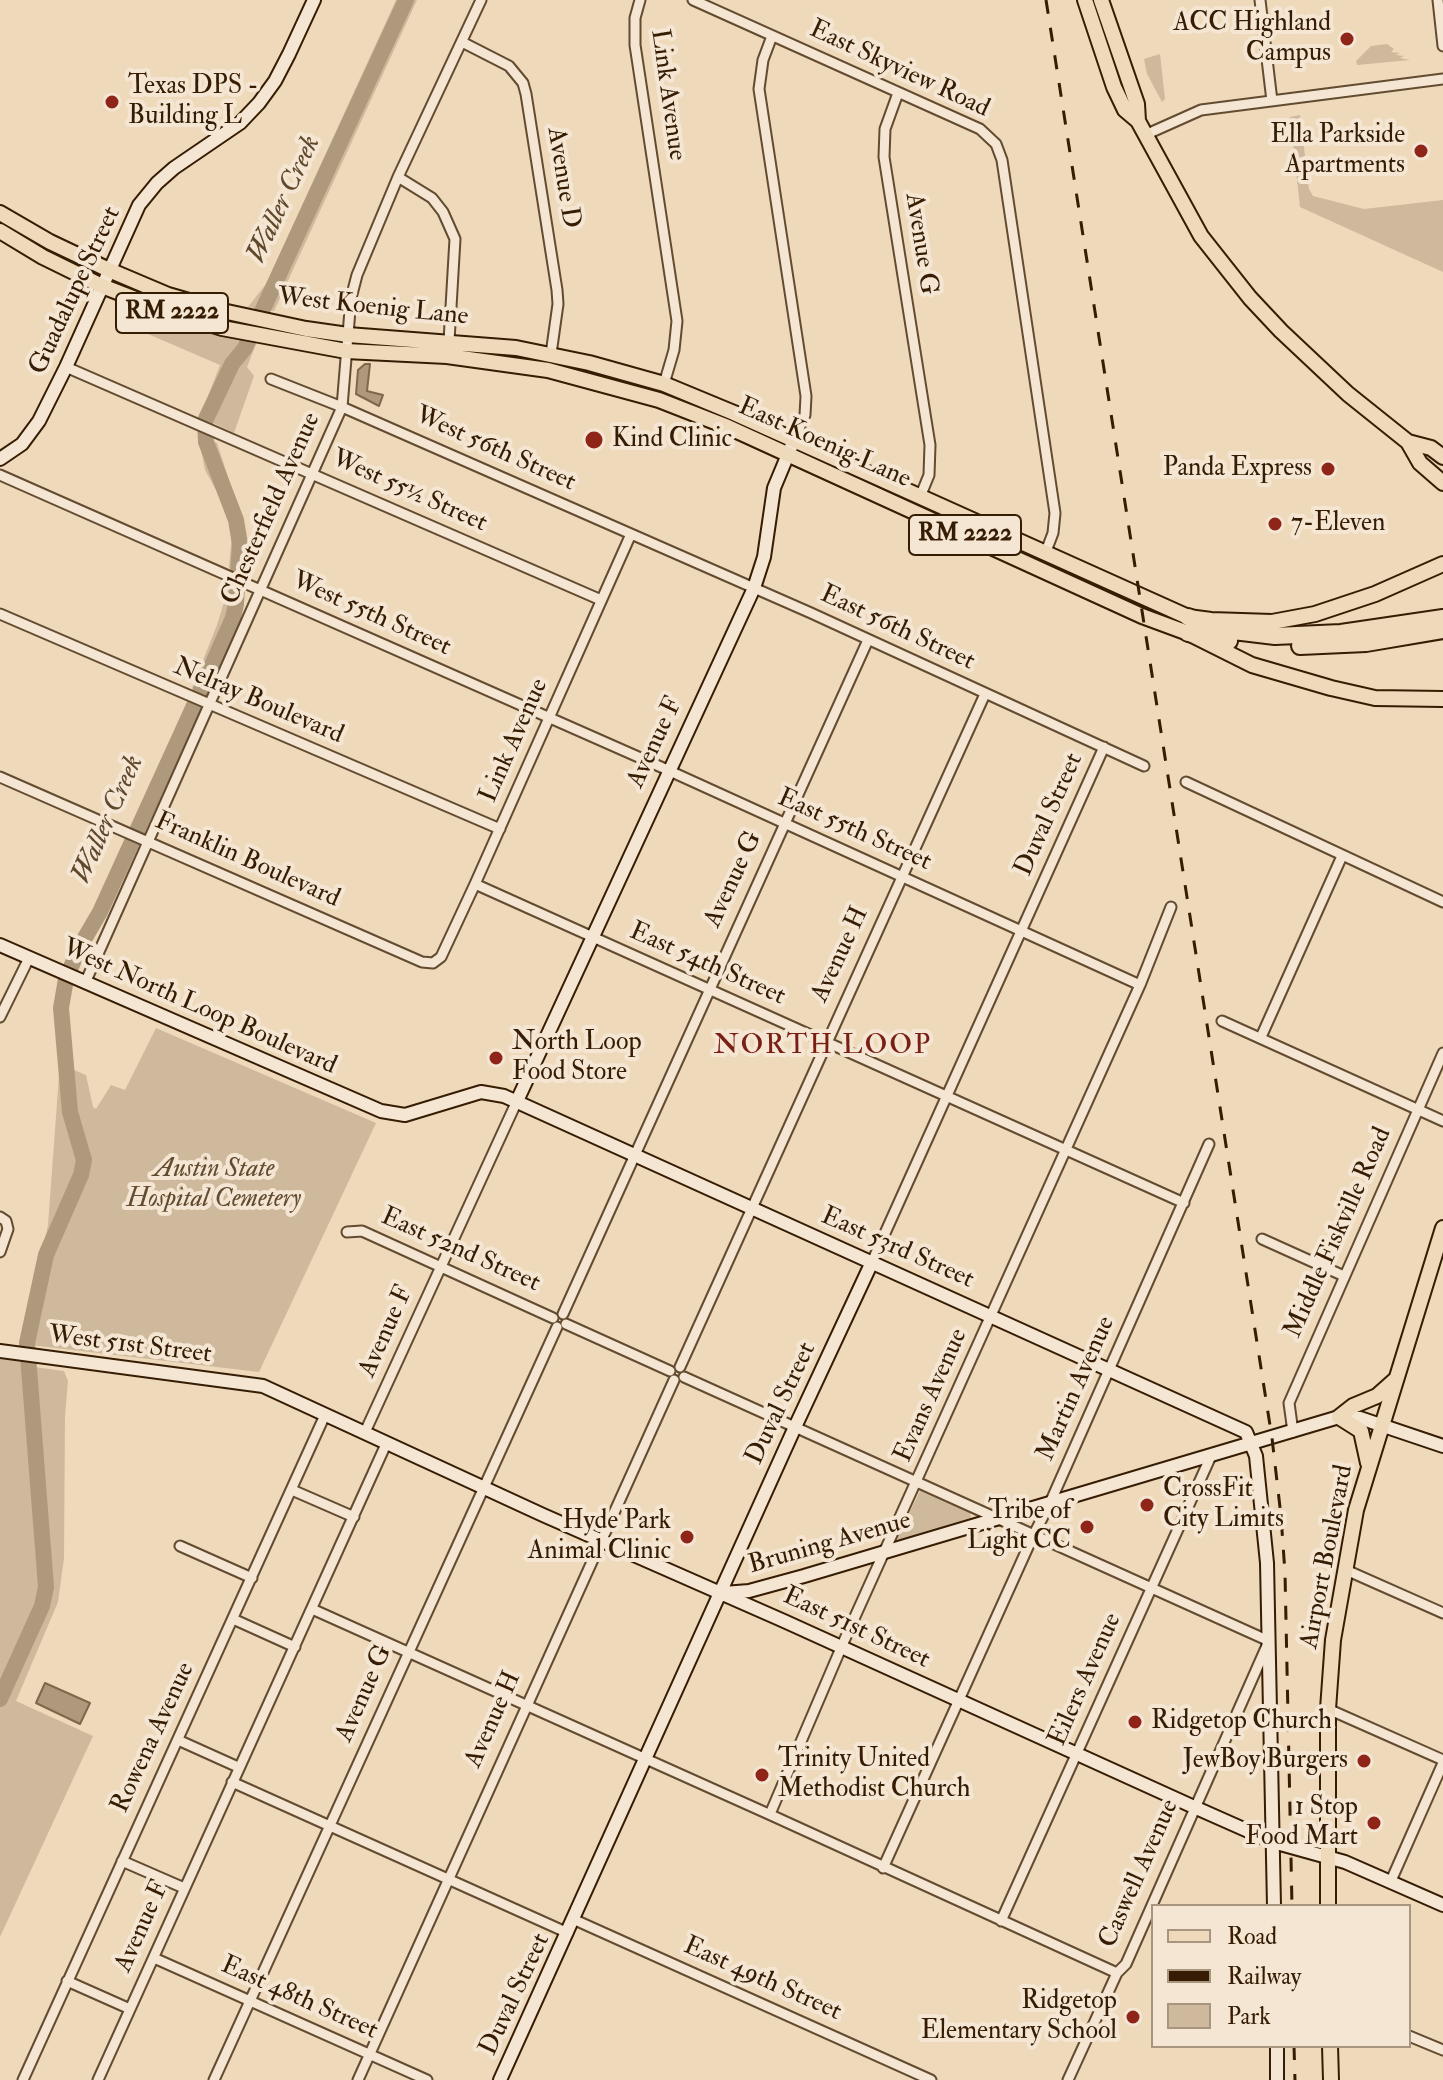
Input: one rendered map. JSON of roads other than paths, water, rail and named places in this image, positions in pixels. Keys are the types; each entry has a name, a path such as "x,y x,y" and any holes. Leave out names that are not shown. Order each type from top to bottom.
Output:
{"highway":[{"name":"RM 2222","path":"1188,625 1275,636 1341,633 1443,618"},
{"name":"RM 2222","path":"1188,625 1226,641 1319,646 1385,641 1443,630"},
{"path":"1385,641 1443,639"}],"main road":[{"path":"1085,0 1114,87 1125,110 1141,128 1201,236 1250,298 1312,363 1408,442 1420,463 1443,483"},
{"path":"1101,0 1137,104 1141,128"},
{"name":"West Koenig Lane","path":"0,213 50,242 168,295 250,318 348,335 449,341 551,354 664,384"},
{"name":"West Koenig Lane","path":"0,231 43,257 102,286 164,310 244,333 346,351 447,356 514,364 586,378 659,400"},
{"name":"East Koenig Lane","path":"664,384 1142,616 1188,625"},
{"name":"East Koenig Lane","path":"659,400 920,497 1045,554 1188,625"},
{"path":"1408,442 1431,448 1443,457"},
{"path":"1188,625 1272,622 1315,614 1375,594 1441,563"},
{"path":"1188,625 1252,665 1329,688 1375,698 1443,699"},
{"name":"Airport Boulevard","path":"1328,1904 1328,1709 1333,1640 1356,1510 1443,1228"},
{"path":"1369,1467 1361,1431 1339,1417 1353,1406 1377,1396 1397,1377"},
{"path":"1330,2048 1331,2080"}],"street":[{"name":"Guadalupe Street","path":"0,459 30,435 66,367 139,205 174,168 240,123 259,103 275,81 314,0"},
{"name":"Chesterfield Avenue","path":"74,978 199,701 260,591 342,407 357,275 398,177 481,0"},
{"name":"Link Avenue","path":"640,0 635,18 635,45 677,321 674,350 664,384"},
{"name":"East Skyview Road","path":"693,0 980,129 996,144 1002,160 1055,513 1053,533 1045,554"},
{"path":"1260,0 1272,101"},
{"path":"1438,0 1443,46"},
{"name":"Avenue F","path":"365,1432 754,588 764,557 774,488 805,415 806,396 759,89 763,60 772,36"},
{"name":"Avenue D","path":"462,42 509,66 523,83 557,290 551,354"},
{"path":"1141,128 1201,110 1443,79"},
{"name":"Avenue G","path":"898,93 885,129 884,157 930,445 929,475 920,497"},
{"path":"398,177 432,198 443,212 455,239 449,341"},
{"name":"West 55½ Street","path":"66,367 601,600"},
{"name":"West 56th Street","path":"271,379 631,534"},
{"name":"West 55th Street","path":"0,475 549,718"},
{"name":"Link Avenue","path":"433,963 441,957 475,884 631,534"},
{"name":"East 56th Street","path":"631,534 1144,766"},
{"name":"Nelray Boulevard","path":"0,614 500,829"},
{"name":"Avenue G","path":"214,2080 868,640"},
{"name":"Avenue H","path":"358,2080 524,1706 985,694"},
{"name":"East 55th Street","path":"549,718 1140,985"},
{"name":"Duval Street","path":"500,2080 1023,932 1104,747"},
{"name":"Franklin Boulevard","path":"0,777 422,962 433,963"},
{"path":"1186,782 1443,902"},
{"path":"1261,1037 1342,856"},
{"name":"East 54th Street","path":"475,884 1184,1203"},
{"name":"Evans Avenue","path":"770,1814 1140,985 1171,907"},
{"name":"West North Loop Boulevard","path":"0,945 381,1111"},
{"path":"0,1017 29,958"},
{"path":"1222,1021 1443,1121"},
{"name":"Middle Fiskville Road","path":"1293,1432 1289,1403 1443,1053"},
{"name":"East 53rd Street","path":"381,1111 405,1115 481,1092 517,1101 1246,1432 1252,1444"},
{"name":"Martin Avenue","path":"883,1868 1110,1370 1209,1144"},
{"path":"0,1217 6,1221 8,1229 0,1252"},
{"name":"East 52nd Street","path":"347,1232 362,1231 441,1266 1269,1641"},
{"path":"1262,1239 1344,1276"},
{"name":"West 51st Street","path":"0,1351 254,1383"},
{"name":"East 51st Street","path":"254,1383 1273,1842 1329,1856 1443,1905"},
{"name":"Rowena Avenue","path":"23,2080 325,1415"},
{"path":"1293,1432 1339,1417 1360,1418 1443,1446"},
{"name":"Bruning Avenue","path":"721,1593 749,1591 1293,1432"},
{"name":"Avenue F","path":"98,2080 387,1442"},
{"path":"1252,1444 1265,1527 1274,1904"},
{"name":"Eilers Avenue","path":"1001,1921 1211,1456"},
{"path":"292,1490 354,1517"},
{"path":"180,1546 252,1578"},
{"path":"1346,1570 1443,1613"},
{"path":"312,1609 1117,1973"},
{"path":"233,1619 295,1647"},
{"name":"Caswell Avenue","path":"1152,1904 1269,1641"},
{"path":"1328,1709 1443,1762 1390,1883"},
{"path":"178,1740 238,1767"},
{"path":"232,1782 568,1933"},
{"path":"122,1861 184,1888"},
{"name":"Caswell Avenue","path":"1068,2080 1151,1906"},
{"name":"East 49th Street","path":"575,1920 931,2080"},
{"name":"East 48th Street","path":"154,1958 427,2080"},
{"path":"67,1981 130,2009"},
{"path":"1411,2037 1443,2050"},
{"path":"1277,2048 1277,2079"}],"waterway":[{"name":"Waller Creek","path":"0,1699 42,1606 46,1587 27,1343 46,1255 81,1175 84,1160 70,1112 61,1008 66,979 79,948 100,912 233,618 240,544 236,520 206,442 205,421 232,364 245,348 406,0"}],"railway":[{"path":"1046,0 1272,1438 1285,1573 1292,1904"},
{"path":"1294,2048 1295,2080"}],"place":[{"name":"ACC Highland Campus","path":"1347,39"},
{"name":"Texas DPS - Building L","path":"112,102"},
{"name":"Ella Parkside Apartments","path":"1421,151"},
{"name":"Kind Clinic","path":"594,440"},
{"name":"Panda Express","path":"1328,469"},
{"name":"7-Eleven","path":"1275,524"},
{"name":"North Loop Food Store","path":"496,1058"},
{"name":"CrossFit City Limits","path":"1147,1505"},
{"name":"Tribe of Light CC","path":"1087,1527"},
{"name":"Hyde Park Animal Clinic","path":"687,1537"},
{"name":"Ridgetop Church","path":"1135,1722"},
{"name":"JewBoy Burgers","path":"1364,1761"},
{"name":"Trinity United Methodist Church","path":"762,1775"},
{"name":"1 Stop Food Mart","path":"1374,1823"},
{"name":"Ridgetop Elementary School","path":"1133,2017"}],"district":[{"name":"NORTH LOOP","path":"823,1047"}],"park label":[{"name":"Austin State Hospital Cemetery","path":"214,1185"}]}
